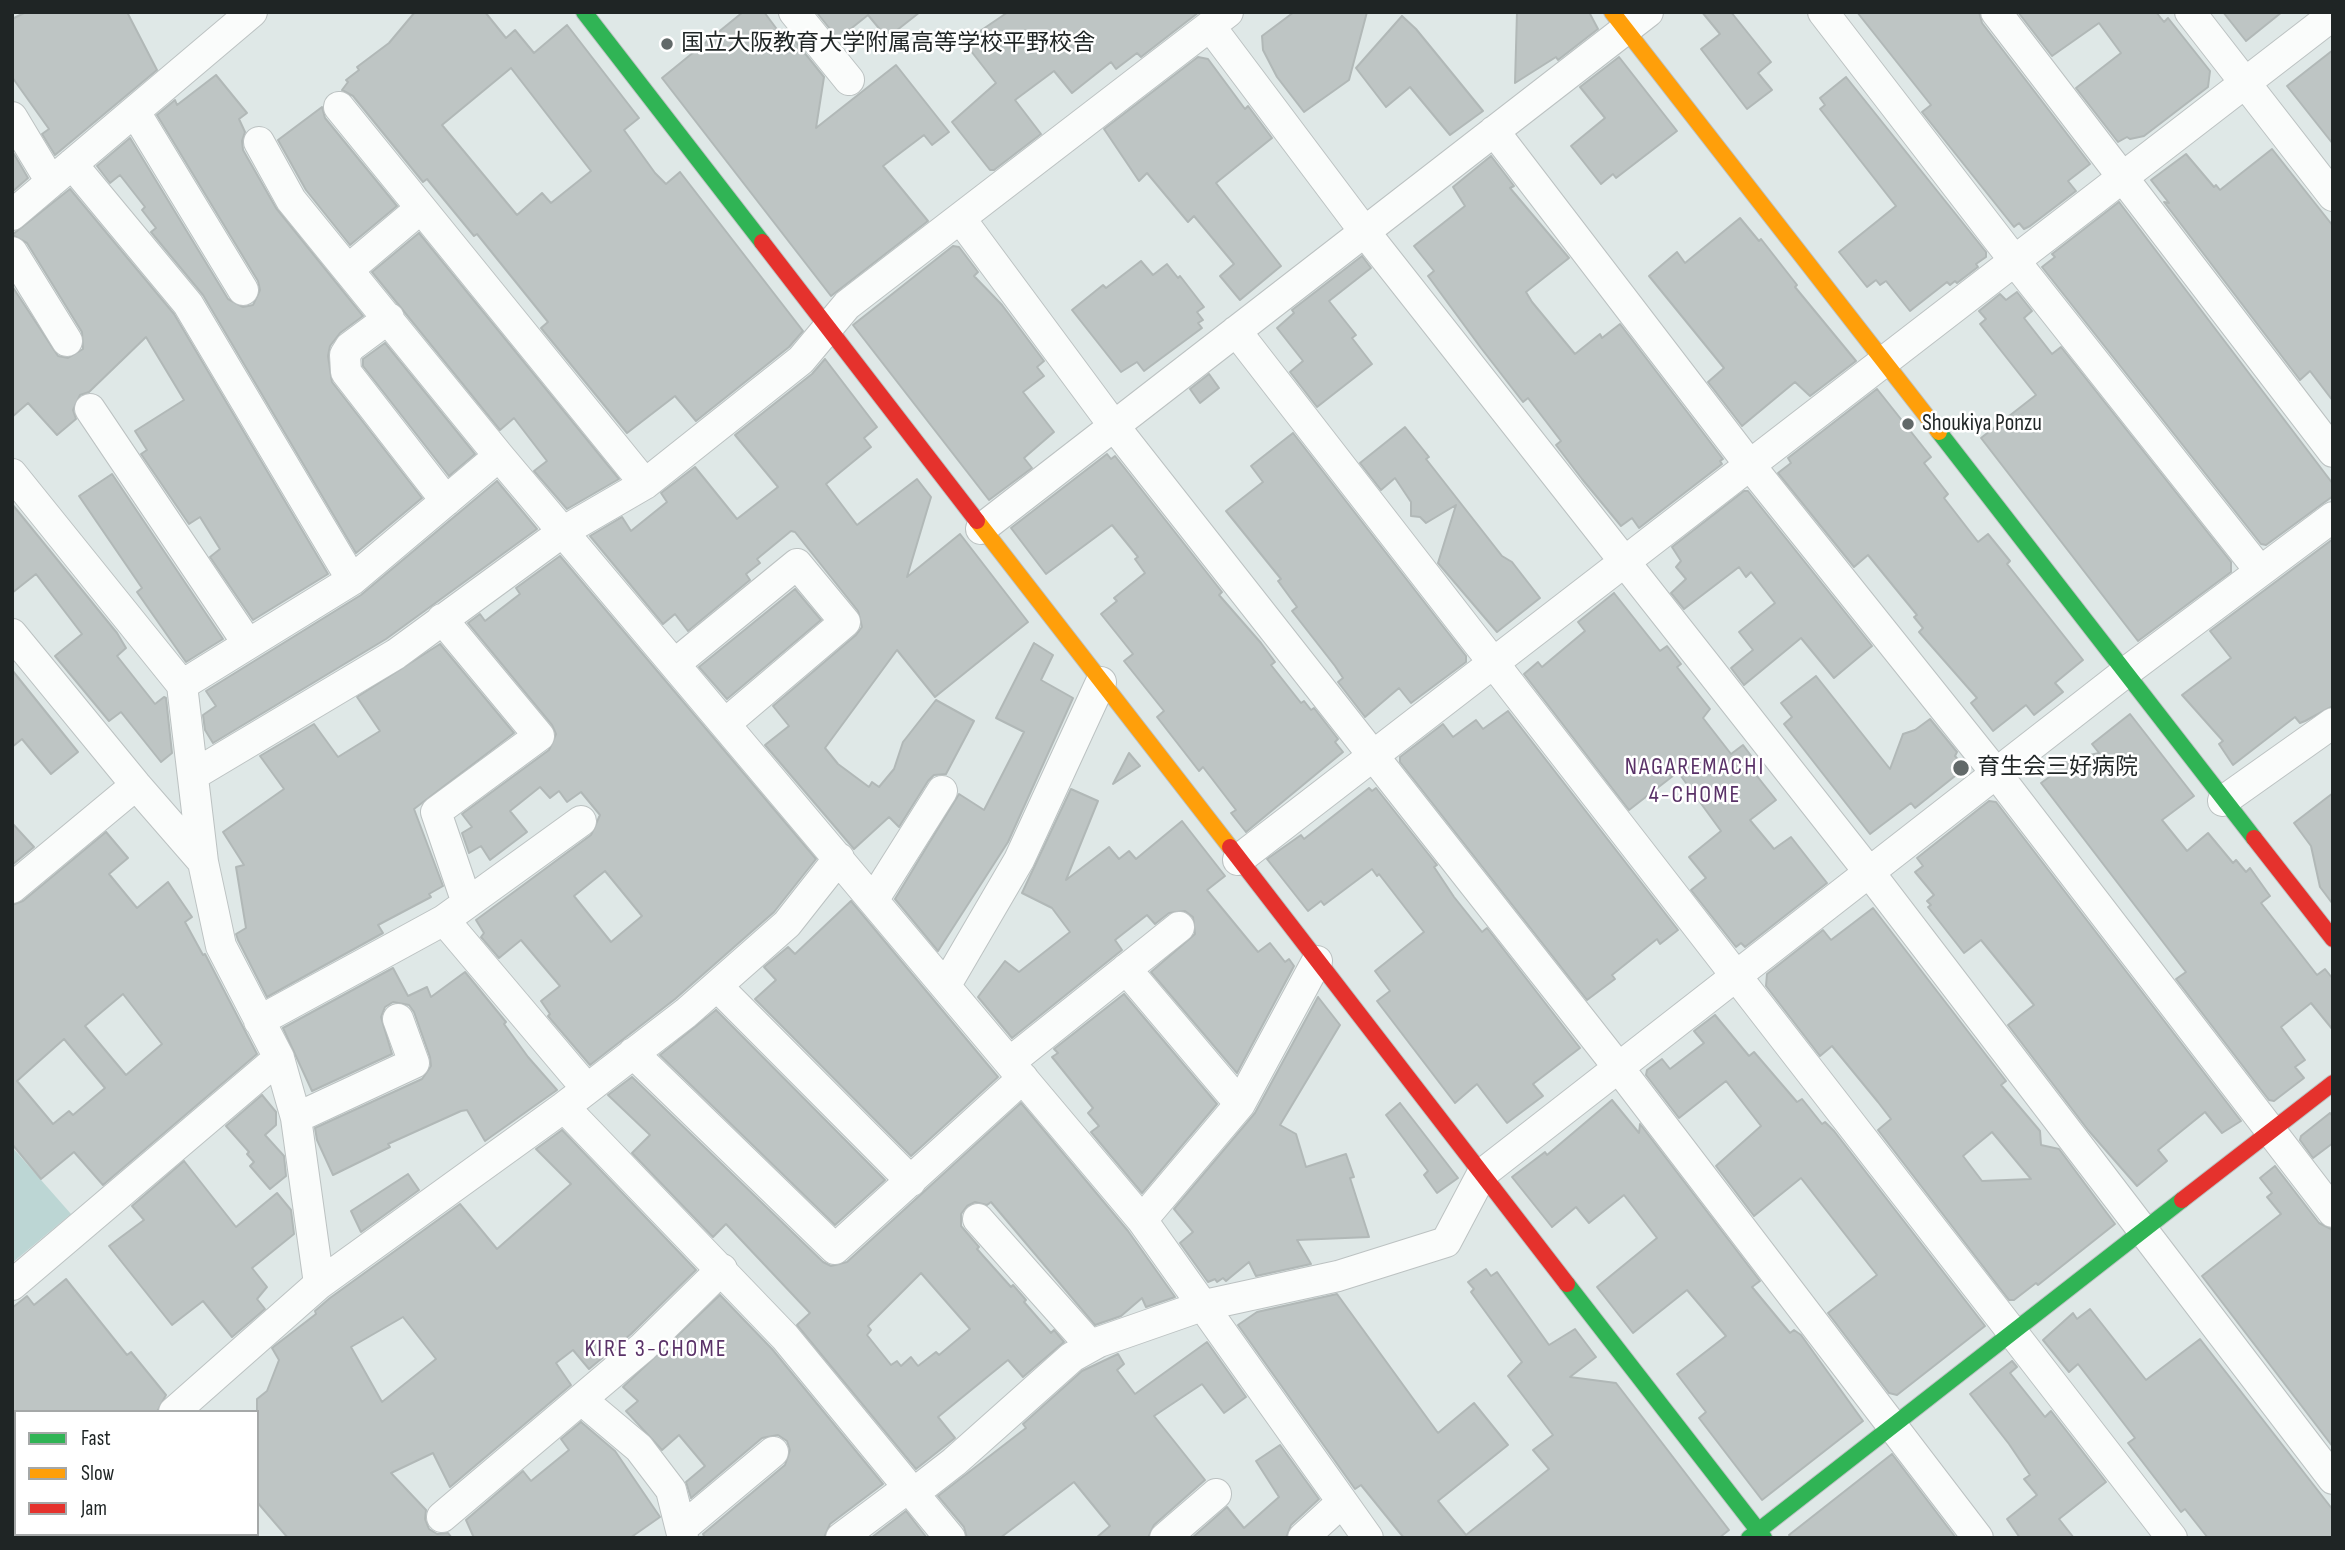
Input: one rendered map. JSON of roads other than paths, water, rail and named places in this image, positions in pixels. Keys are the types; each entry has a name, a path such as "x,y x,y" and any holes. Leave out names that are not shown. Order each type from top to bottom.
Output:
{"street":[{"path":"12,215 252,12"},
{"path":"584,12 1482,1174 1757,1535 2333,1083"},
{"path":"794,12 849,80"},
{"path":"1823,12 2014,260 2260,571"},
{"path":"1996,12 2333,452"},
{"path":"2190,12 2333,196"},
{"path":"1238,860 2333,15"},
{"path":"981,528 1494,131 1629,18 1884,360 2126,671 2223,801 2333,939"},
{"path":"195,774 396,654 564,530 645,484 801,360 847,305 1219,19 1364,231 1869,872 2333,1479"},
{"path":"339,107 645,484"},
{"path":"135,112 243,290"},
{"path":"12,117 61,173 188,303 352,580"},
{"path":"1494,131 1749,464 1996,773 2333,1212"},
{"path":"259,142 291,200 499,456 676,663 1142,1220 1205,1305 1368,1538"},
{"path":"349,269 420,209"},
{"path":"960,218 1114,426 1371,757 1618,1068 1978,1538"},
{"path":"12,252 67,341"},
{"path":"389,318 350,347 345,355 346,372 446,501"},
{"path":"1236,331 1491,664 1737,974 2172,1538"},
{"path":"90,409 248,644"},
{"path":"182,685 352,580 499,456"},
{"path":"12,474 182,685 195,774 203,862 221,946 279,1058 296,1118 318,1284"},
{"path":"841,1538 954,1462 1072,1357 1091,1346 1205,1305 1338,1276 1446,1242 1482,1174 2126,671 2333,517"},
{"path":"676,663 797,564 845,622 726,723"},
{"path":"442,620 538,736 436,812 456,911 587,1088"},
{"path":"12,634 203,862"},
{"path":"946,985 1019,859 1101,682"},
{"path":"2223,801 2333,723"},
{"path":"12,888 136,785"},
{"path":"874,900 942,791"},
{"path":"259,1021 456,911 581,821"},
{"path":"176,1410 318,1284 564,1107 717,986 788,925 839,858"},
{"path":"633,1054 835,1249 911,1181 1017,1070 1126,969 1179,927"},
{"path":"1142,1220 1240,1104 1317,961"},
{"path":"1126,969 1240,1104"},
{"path":"717,986 911,1181"},
{"path":"296,1118 414,1063 398,1019"},
{"path":"12,1285 279,1058"},
{"path":"564,1107 785,1337 950,1538"},
{"path":"978,1219 1091,1346"},
{"path":"442,1517 643,1347 722,1269"},
{"path":"582,1400 639,1448 671,1490 682,1533 772,1452"},
{"path":"1165,1538 1216,1494"},
{"path":"1303,1538 1342,1502"}],"place":[{"name":"国立大阪教育大学附属高等学校平野校舎","path":"667,44"},
{"name":"Shoukiya Ponzu","path":"1908,424"},
{"name":"育生会三好病院","path":"1961,768"}],"district":[{"name":"NAGAREMACHI 4-CHOME","path":"1695,782"},
{"name":"KIRE 3-CHOME","path":"656,1350"}]}
